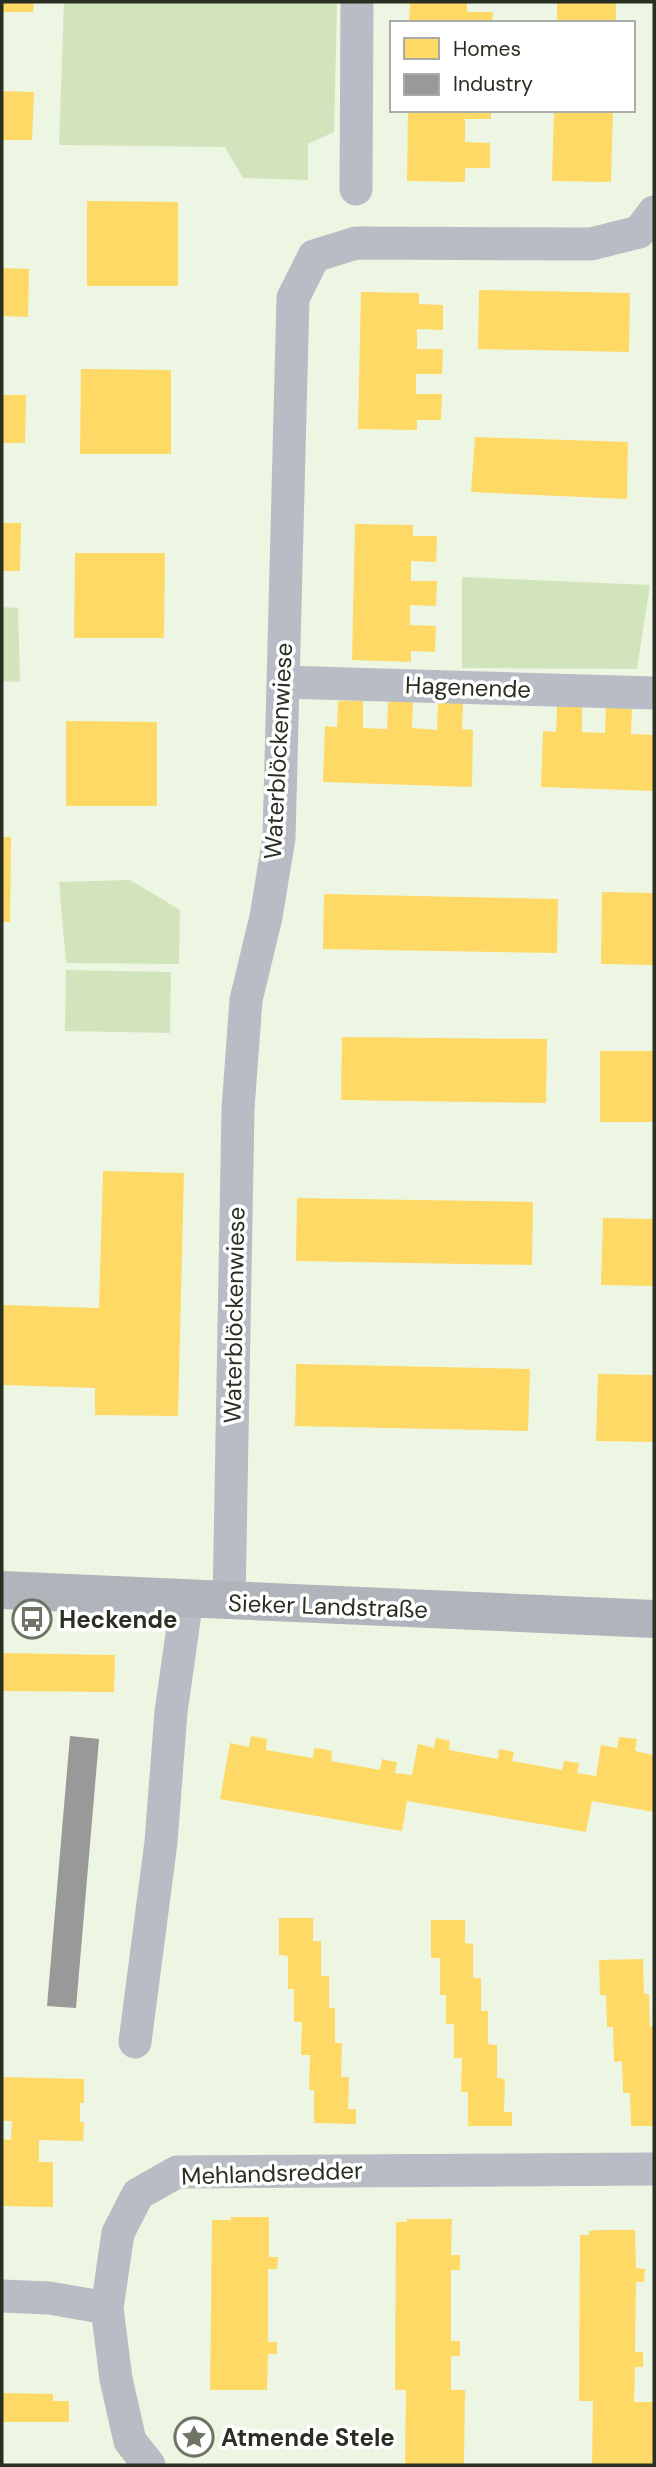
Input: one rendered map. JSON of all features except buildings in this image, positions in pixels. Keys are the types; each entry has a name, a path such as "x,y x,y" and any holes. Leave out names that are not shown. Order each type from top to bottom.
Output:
{"main road":[{"name":"Sieker Landstraße","path":"2,1590 654,1619"}],"street":[{"path":"356,189 358,2"},
{"name":"Waterblöckenwiese","path":"229,1602 238,1109 246,1000 266,917 279,838 293,298 314,256 356,243 591,244 639,232 654,212"},
{"name":"Hagenende","path":"283,682 654,693"},
{"path":"135,2042 161,1842 171,1712 187,1600"},
{"name":"Mehlandsredder","path":"149,2465 130,2441 116,2379 107,2308 118,2233 138,2194 177,2172 654,2169"},
{"path":"2,2296 49,2298 107,2308"}],"green space":[{"path":"64,2 337,2 334,132 308,144 308,180 243,178 225,147 59,145"},
{"path":"462,577 650,585 637,669 462,668"},
{"path":"2,607 18,608 20,682 2,681"},
{"path":"130,880 180,910 179,964 66,963 59,882"},
{"path":"66,970 171,972 170,1033 65,1031"}],"place":[{"name":"Heckende","path":"32,1619"},
{"name":"Atmende Stele","path":"194,2437"}]}
